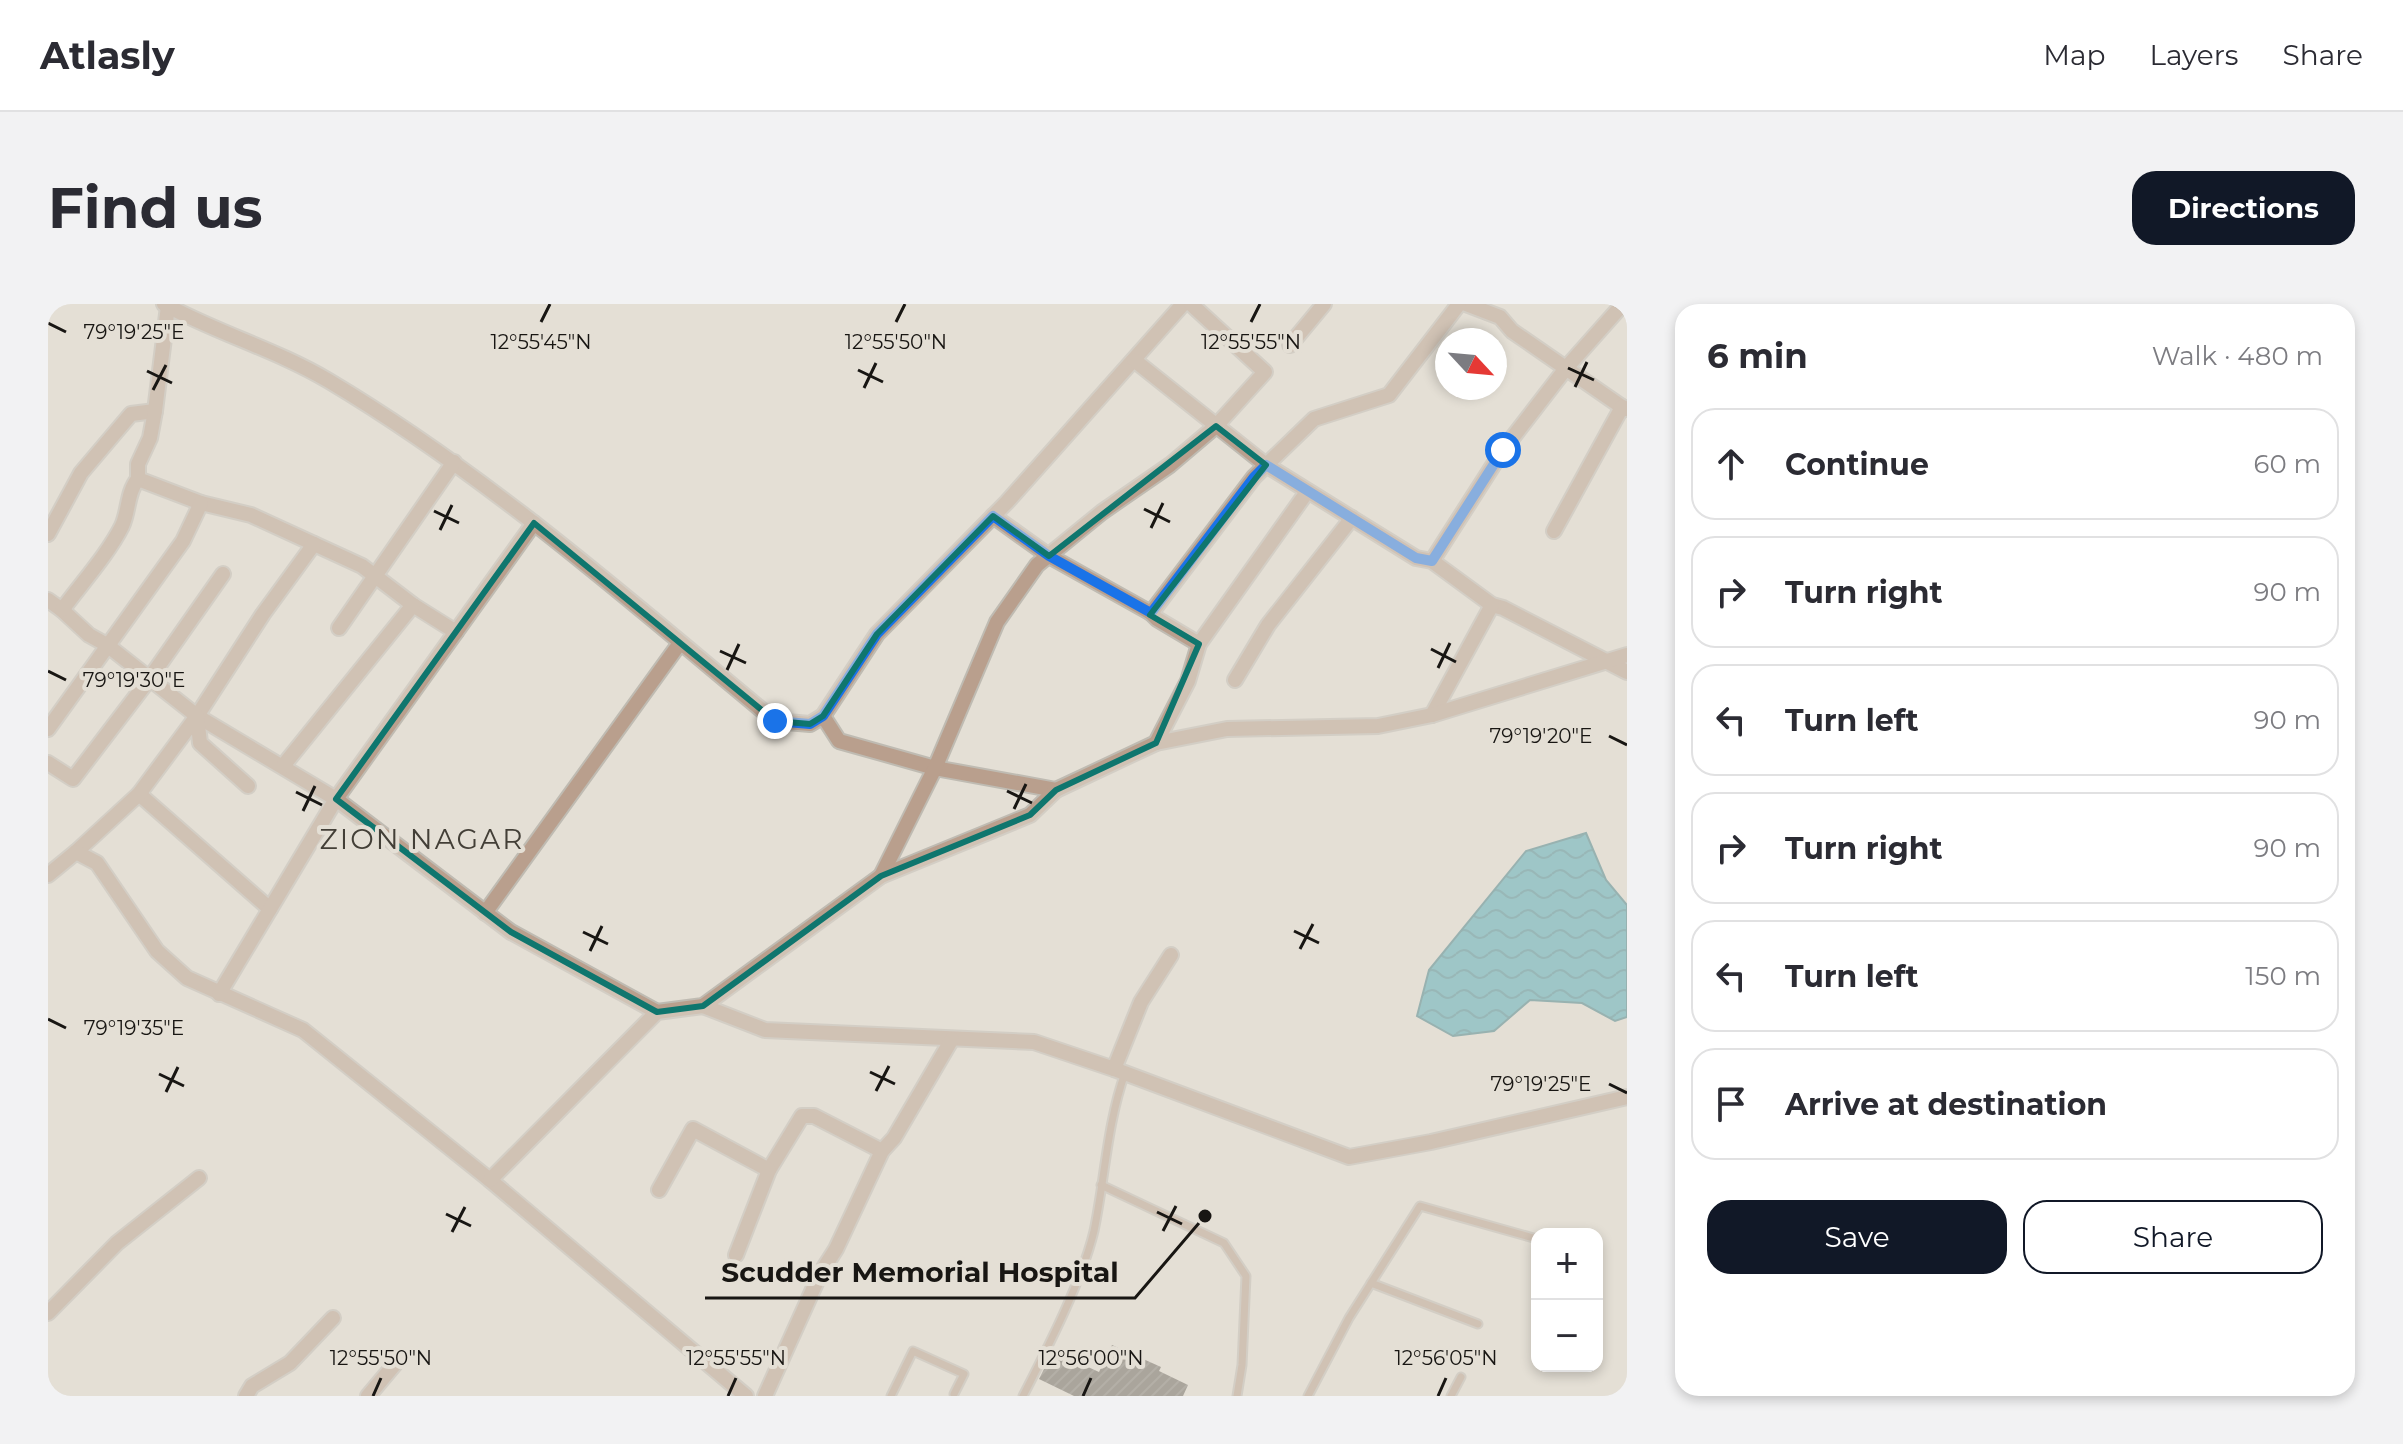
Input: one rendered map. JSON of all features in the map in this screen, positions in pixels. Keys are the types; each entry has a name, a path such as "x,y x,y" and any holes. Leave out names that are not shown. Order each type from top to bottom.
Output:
{"street":[{"path":"62,610 120,529 128,511 132,486 138,479 138,464 150,438 155,411 166,305 327,380 454,462 534,523 775,721 810,724 823,716 877,634 993,516 1183,304"},
{"path":"881,876 935,768 997,622 1037,565 1102,512 1170,465 1216,426 1265,372 1191,304"},
{"path":"1290,345 1324,304"},
{"path":"1151,613 1254,477 1314,419 1389,395 1459,304"},
{"path":"1466,304 1500,317 1512,331 1624,408 1554,531"},
{"path":"1500,317 1509,304"},
{"path":"1432,561 1503,450 1567,367 1623,304"},
{"path":"1134,360 1266,465 1307,492 1416,558 1432,561 1492,605 1627,672"},
{"path":"48,534 81,473 131,414 155,411"},
{"path":"339,628 454,462"},
{"path":"138,479 201,503 251,515 362,566 413,605 456,632"},
{"path":"1156,743 1188,681 1199,644 1307,492"},
{"path":"48,729 183,541 201,503"},
{"path":"993,516 1049,556 1151,613 1199,644"},
{"path":"1235,680 1268,625 1352,518"},
{"path":"219,994 336,799 534,523"},
{"path":"48,875 139,794 197,716 263,614 314,544"},
{"path":"48,763 73,779 150,678 223,574"},
{"path":"48,600 89,635 107,645 197,716 336,799 511,932 657,1012 703,1006 765,1030 1034,1042 1349,1157 1431,1142 1627,1097"},
{"path":"283,766 413,605"},
{"path":"1432,715 1492,605"},
{"path":"485,913 680,643"},
{"path":"703,1006 881,876 1030,815 1056,790 1156,743 1227,729 1378,726 1432,715 1627,655"},
{"path":"197,716 200,743 248,786"},
{"path":"823,716 839,741 935,768 1056,790"},
{"path":"139,794 270,909"},
{"path":"76,852 97,863 157,951 187,978 303,1030 490,1180 746,1396"},
{"path":"1119,1071 1141,1002 1171,955"},
{"path":"490,1180 657,1012"},
{"path":"765,1396 820,1274 836,1249 882,1151 894,1138 952,1039"},
{"path":"736,1255 769,1170 802,1116 814,1116 882,1151"},
{"path":"659,1190 693,1129 769,1170"},
{"path":"48,1313 117,1243 199,1178"},
{"path":"246,1396 252,1386 290,1363 333,1318"},
{"path":"368,1396 395,1364"}],"lane":[{"path":"1023,1396 1086,1260 1119,1071"},
{"path":"1101,1185 1224,1243 1246,1276 1242,1365 1237,1396"},
{"path":"1308,1396 1349,1318 1420,1206 1531,1237"},
{"path":"1371,1283 1478,1324"},
{"path":"891,1396 913,1351 964,1374 956,1395 944,1390"},
{"path":"1451,1396 1461,1377"}],"highlighted area":[{"path":"1216,426 1266,465 1150,615 1199,644 1156,743 1056,790 1030,815 881,876 703,1006 657,1012 511,932 336,799 534,523 775,721 810,724 823,716 877,634 993,516 1049,556"}],"water":[{"path":"1586,833 1606,880 1627,905 1627,1017 1615,1021 1582,1003 1530,1000 1494,1031 1453,1036 1417,1016 1429,970 1526,851"}],"building":[{"path":"1112,1345 1161,1367 1159,1371 1188,1385 1183,1396 1074,1396 1039,1379 1053,1351 1099,1372"}],"place":[{"name":"Scudder Memorial Hospital","path":"1205,1216"}],"district":[{"name":"ZION NAGAR","path":"422,839"}],"route":[{"path":"775,721 810,724 823,716 877,634 993,516 1049,556 1151,613 1266,465 1416,558 1432,561 1503,450"}]}
